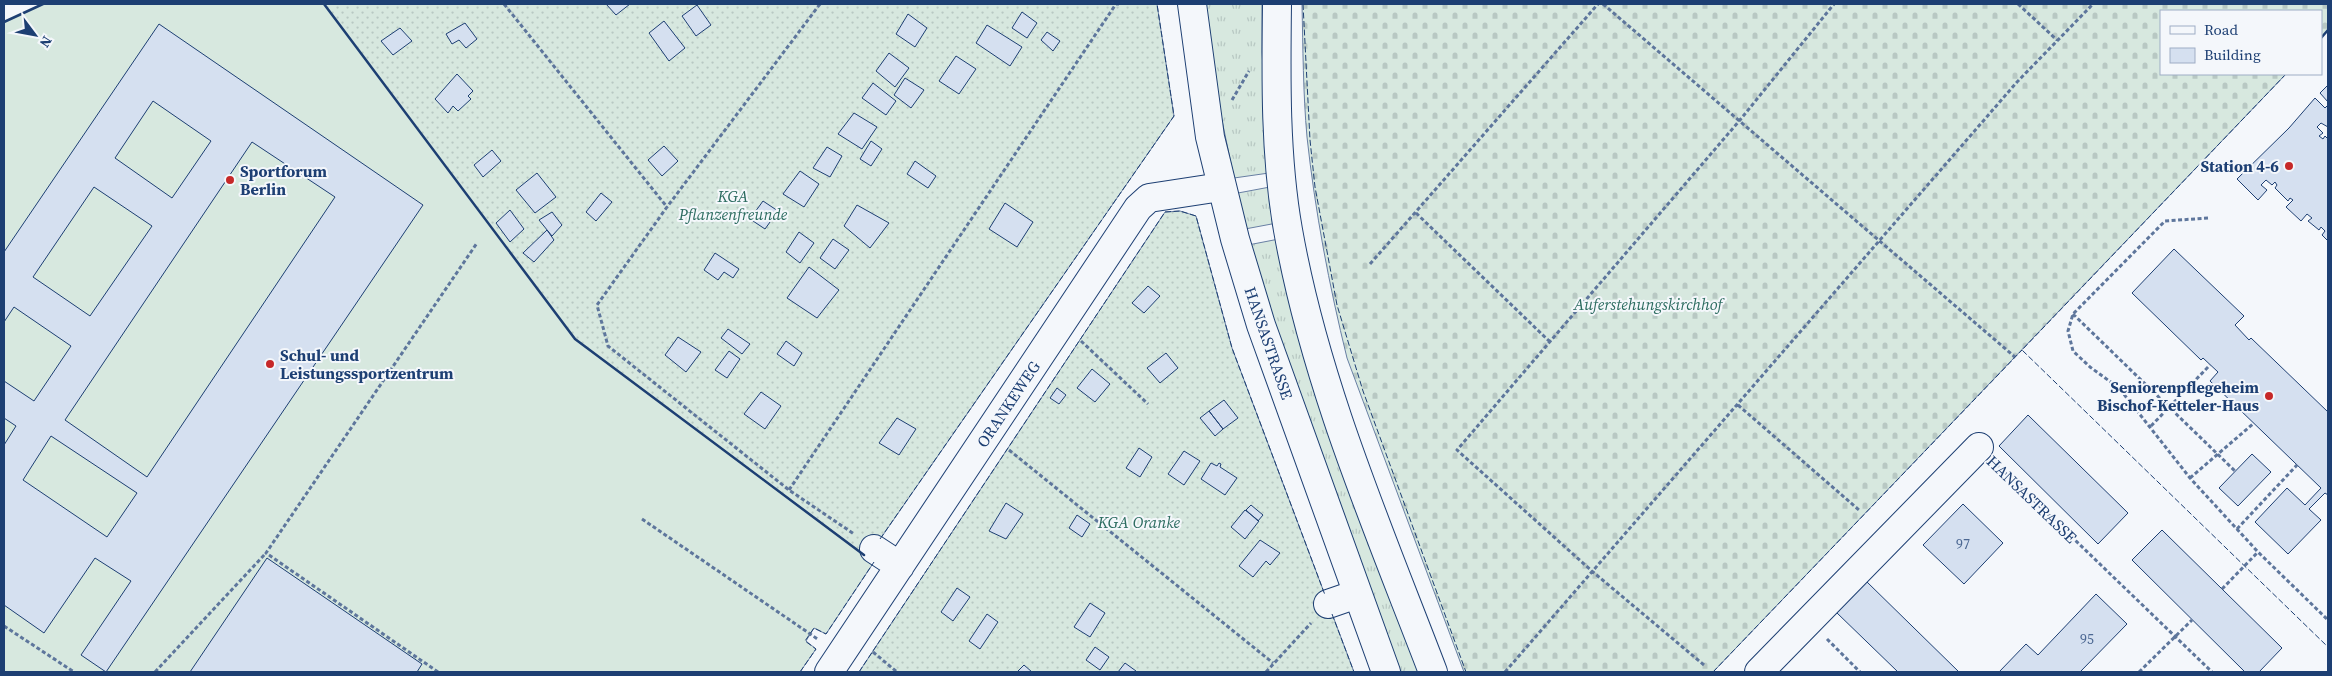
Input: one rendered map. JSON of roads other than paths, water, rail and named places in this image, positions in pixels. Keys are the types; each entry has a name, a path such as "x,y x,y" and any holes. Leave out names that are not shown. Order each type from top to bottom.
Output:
{"main road":[{"name":"HANSASTRASSE","path":"1192,4 1210,136 1221,187 1261,324 1386,672"},
{"path":"1277,4 1278,128 1282,177 1288,229 1301,294 1324,377 1433,672"},
{"name":"ORANKEWEG","path":"829,672 1138,208 1149,198 1221,187"},
{"name":"HANSASTRASSE","path":"1759,672 1979,448"},
{"path":"874,548 900,566"},
{"path":"1328,604 1357,594"}],"place":[{"name":"Station 4-6","path":"2289,166"},
{"name":"Sportforum Berlin","path":"230,180"},
{"name":"Schul- und Leistungssportzentrum","path":"270,364"},
{"name":"Seniorenpflegeheim Bischof-Ketteler-Haus","path":"2269,396"}],"park label":[{"name":"KGA Pflanzenfreunde","path":"733,205"},
{"name":"Auferstehungskirchhof","path":"1648,304"},
{"name":"KGA Oranke","path":"1139,522"}]}
